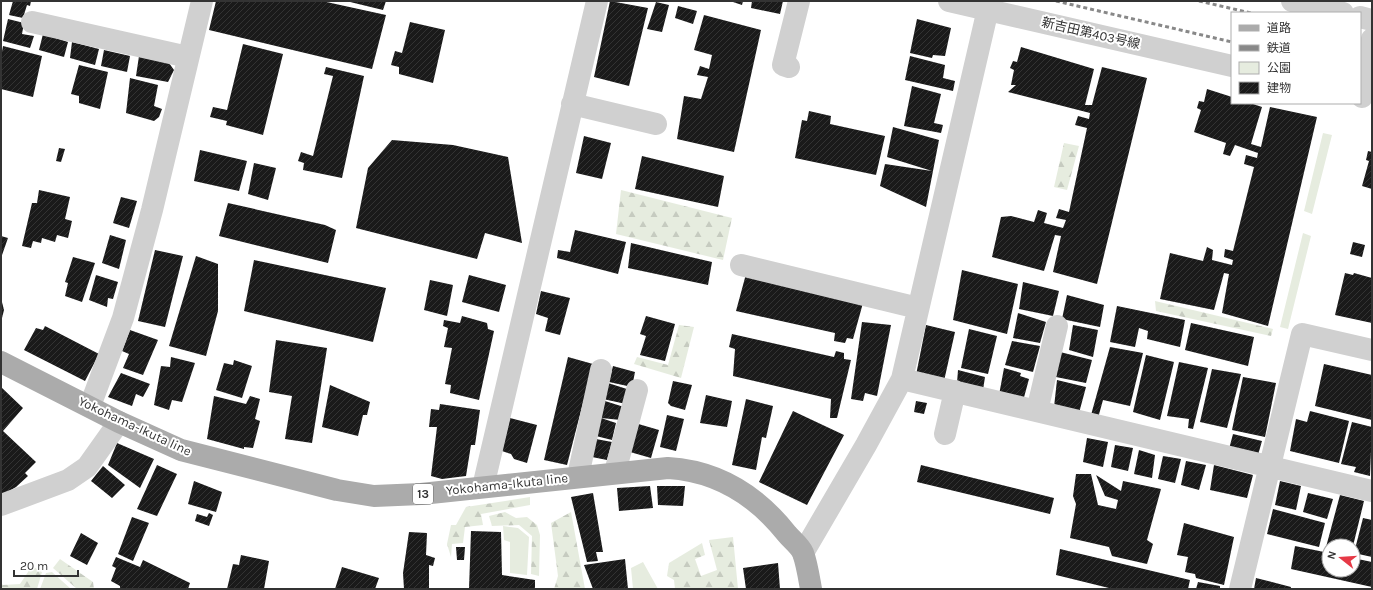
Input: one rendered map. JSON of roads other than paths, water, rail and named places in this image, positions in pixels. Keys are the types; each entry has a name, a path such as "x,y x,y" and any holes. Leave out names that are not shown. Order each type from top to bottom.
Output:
{"main road":[{"name":"Yokohama-Ikuta line","path":"1,362 119,422 181,450 336,490 374,496 421,494 615,472 668,468 681,469 727,482 753,498 778,522 803,553 811,589"}],"street":[{"path":"90,406 113,348 125,310 152,210 202,1"},
{"path":"483,487 597,1"},
{"path":"789,67 783,65 799,1"},
{"name":"新吉田第403号線","path":"949,1 1231,66"},
{"path":"1292,1 1339,12"},
{"path":"803,553 866,445 902,379 988,9"},
{"path":"1361,17 1372,20"},
{"path":"32,22 188,57"},
{"path":"1365,97 1372,39"},
{"path":"572,104 656,124"},
{"path":"741,265 918,308"},
{"path":"1037,411 1057,326"},
{"path":"1240,589 1302,334 1372,350"},
{"path":"578,476 602,370"},
{"path":"902,379 1372,491"},
{"path":"615,472 637,390"},
{"path":"945,434 955,392"},
{"path":"1,505 68,480 87,467 119,422"}],"railway":[{"path":"1056,1 1231,42"},
{"path":"1199,1 1247,12"}]}
